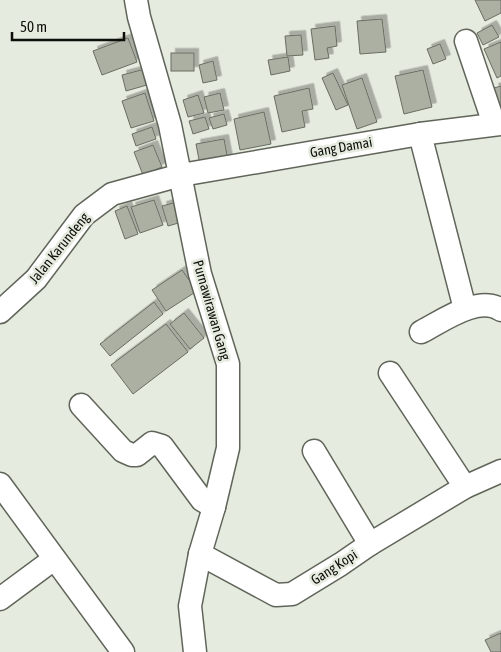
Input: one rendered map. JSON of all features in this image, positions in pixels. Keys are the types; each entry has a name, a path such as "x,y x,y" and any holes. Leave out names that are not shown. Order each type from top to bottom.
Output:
{"street":[{"name":"Purnawirawan Gang","path":"136,0 139,17 170,125 200,274 228,364 228,448 214,507 200,554 190,606 194,652"},
{"path":"466,41 497,124"},
{"name":"Gang Damai","path":"181,175 420,134 497,124"},
{"path":"420,134 465,309"},
{"name":"Jalan Karundeng","path":"0,312 36,279 84,215 98,203 112,194 181,175"},
{"path":"421,332 465,309 488,305 501,310"},
{"path":"390,373 465,487"},
{"path":"81,405 123,451 137,455 152,443 162,446 202,500 214,507"},
{"path":"314,451 370,544"},
{"name":"Gang Kopi","path":"200,554 276,595 292,594 465,487 501,471"},
{"path":"0,484 123,652"},
{"path":"0,598 54,559"}],"building":[{"path":"475,0 501,0 501,13 485,21"},
{"path":"382,19 386,52 360,54 357,21"},
{"path":"492,25 499,37 483,45 477,33"},
{"path":"335,26 337,46 327,48 329,58 315,60 311,29"},
{"path":"301,35 303,55 287,56 285,36"},
{"path":"128,38 137,62 102,75 93,51"},
{"path":"501,42 501,76 497,78 484,49"},
{"path":"440,44 446,59 433,64 427,49"},
{"path":"171,53 194,53 194,71 171,71"},
{"path":"288,57 290,71 271,75 268,60"},
{"path":"213,61 217,80 203,83 199,65"},
{"path":"149,68 154,83 126,91 122,75"},
{"path":"423,70 432,107 404,114 395,76"},
{"path":"333,73 348,105 336,110 322,78"},
{"path":"362,78 377,122 357,129 342,85"},
{"path":"501,86 501,110 494,88"},
{"path":"309,88 313,109 302,111 305,127 282,132 274,96"},
{"path":"145,93 154,121 131,128 122,101"},
{"path":"220,93 224,110 208,113 204,97"},
{"path":"198,95 204,113 188,117 183,100"},
{"path":"264,112 271,144 240,150 234,119"},
{"path":"224,114 227,125 213,129 209,118"},
{"path":"205,117 209,129 193,134 189,121"},
{"path":"152,127 156,139 136,146 132,134"},
{"path":"224,139 228,160 200,165 196,144"},
{"path":"153,145 162,167 143,175 134,152"},
{"path":"154,200 163,225 140,233 131,207"},
{"path":"177,202 182,222 168,226 162,206"},
{"path":"127,206 138,234 125,239 115,211"},
{"path":"182,270 197,291 166,311 152,290"},
{"path":"154,302 163,314 110,356 100,344"},
{"path":"184,313 204,338 190,349 170,324"},
{"path":"166,324 188,352 133,394 111,365"},
{"path":"501,633 501,652 491,652 485,640"}]}
